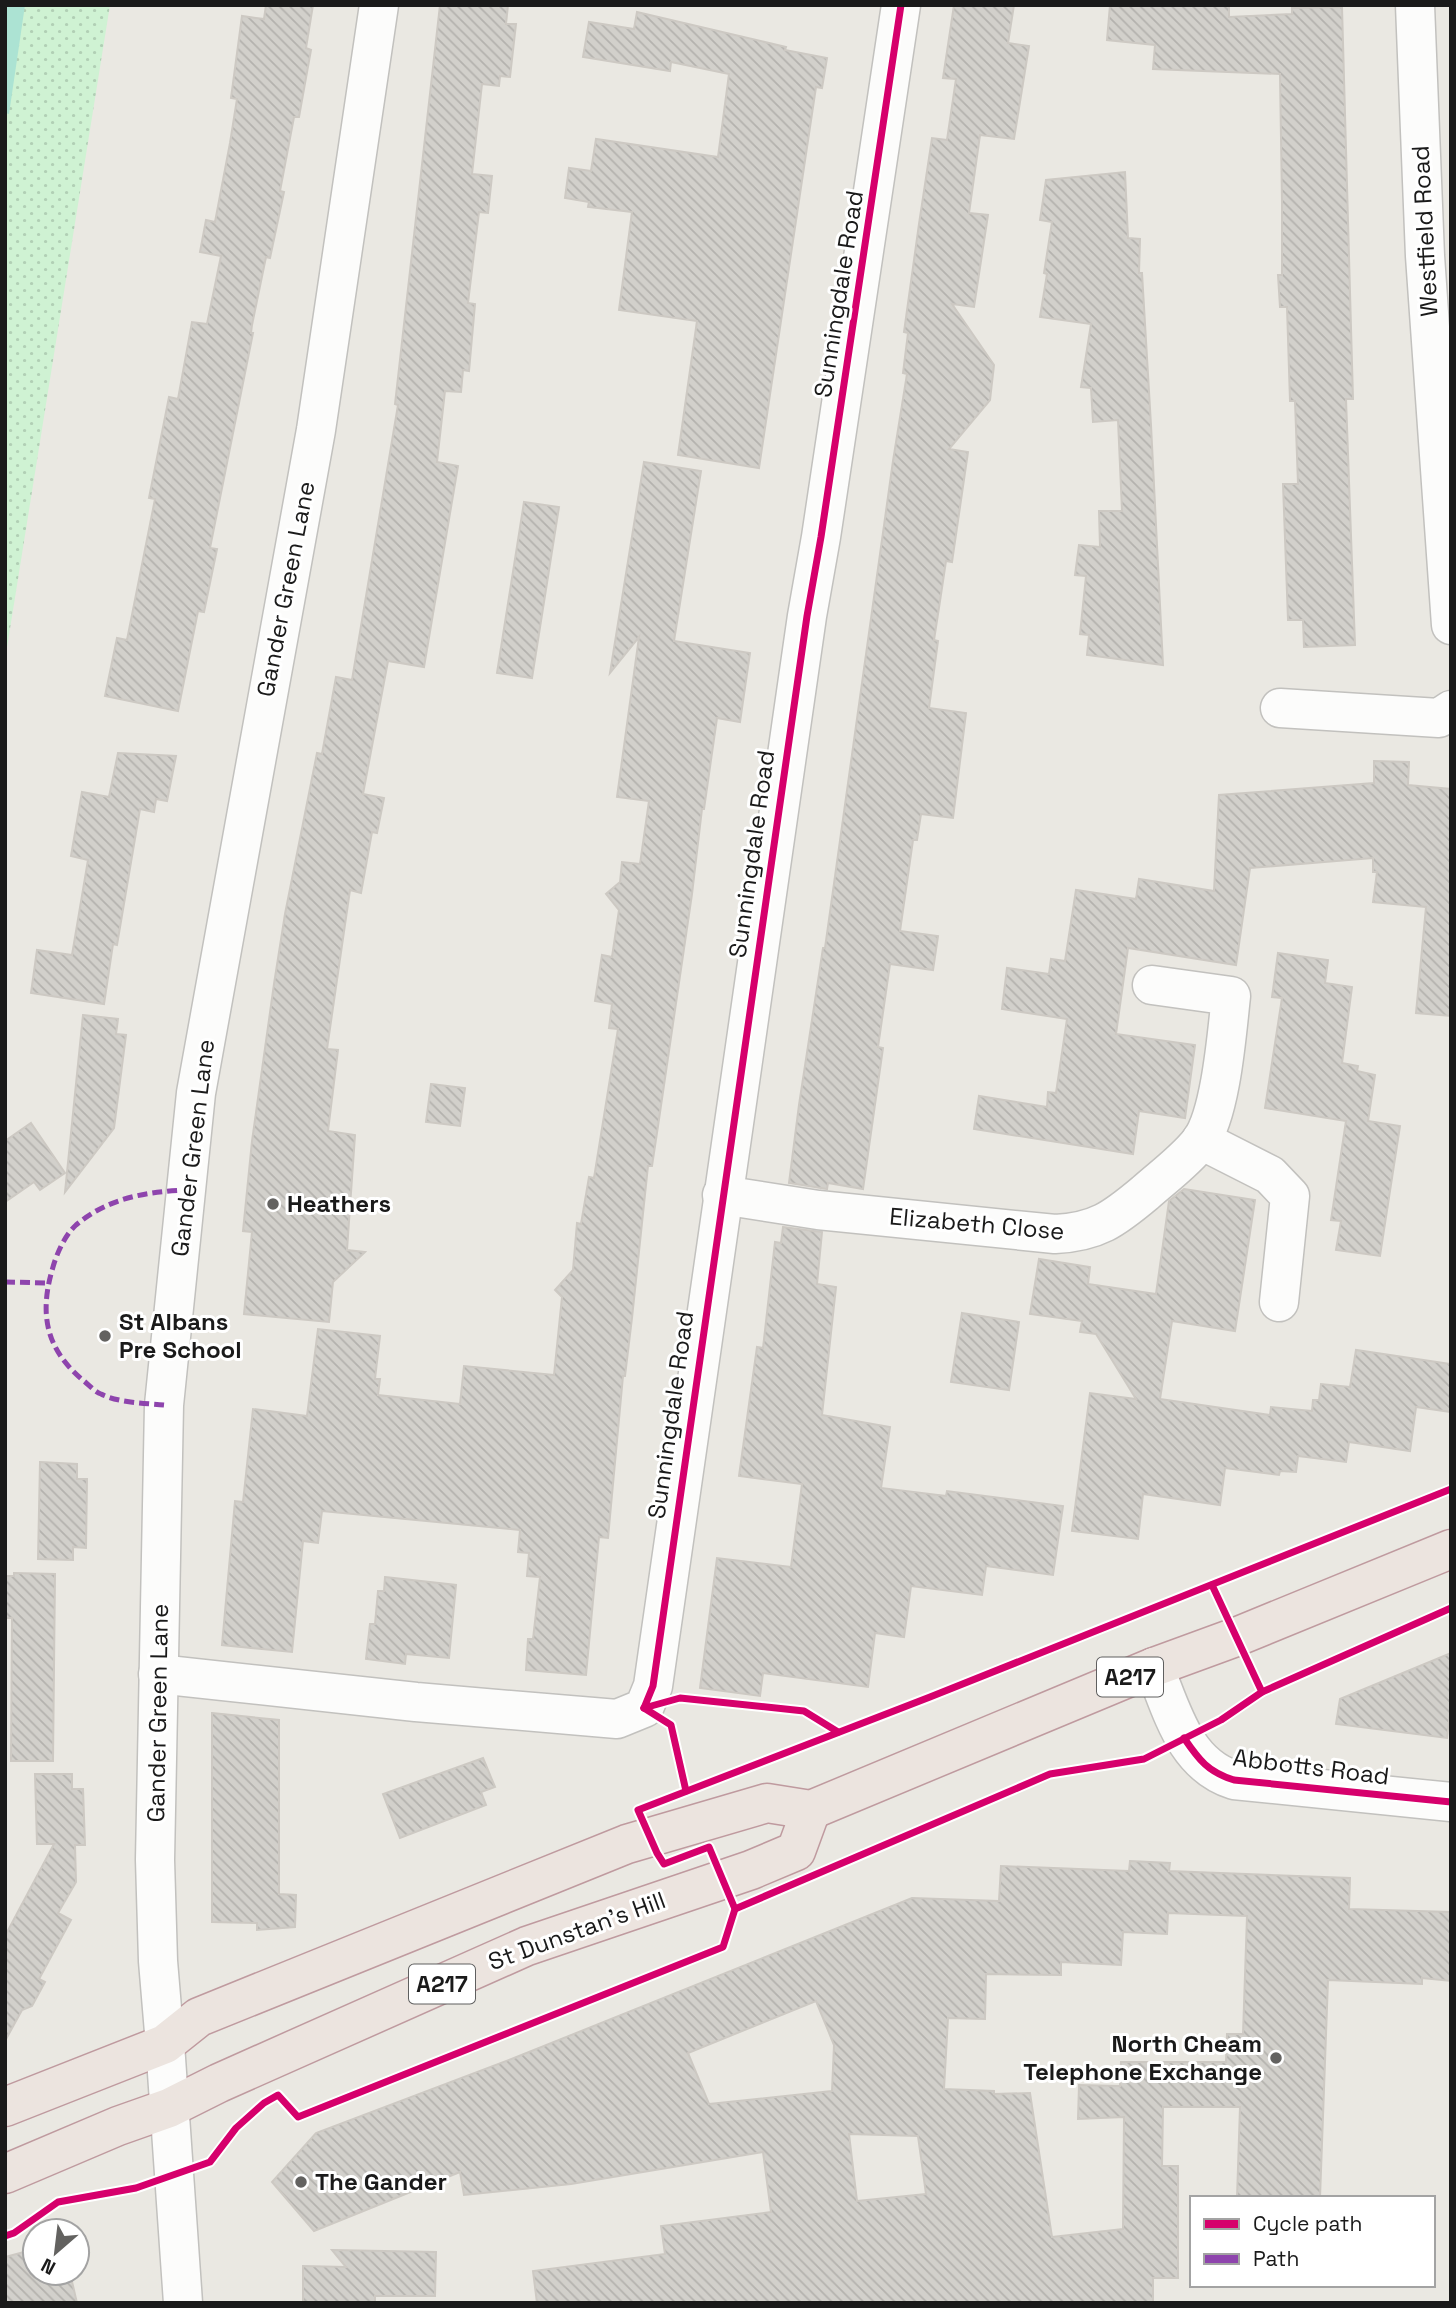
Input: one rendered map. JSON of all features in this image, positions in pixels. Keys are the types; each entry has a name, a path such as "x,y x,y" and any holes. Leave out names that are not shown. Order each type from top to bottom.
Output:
{"highway":[{"name":"A217","path":"5,2107 165,2044 199,2017 627,1844 767,1803 811,1810 1154,1667 1236,1637 1451,1549"},
{"name":"St Dunstan's Hill","path":"169,2108 230,2078 527,1946 751,1870 796,1851 811,1810"},
{"name":"A217","path":"5,2174 118,2126 169,2108"}],"street":[{"name":"Gander Green Lane","path":"183,2303 158,1961 155,1860 164,1405 196,1093 316,430 379,5"},
{"name":"Sunningdale Road","path":"158,1674 416,1702 617,1719 643,1708 653,1686 807,616 901,5"},
{"name":"Westfield Road","path":"1415,5 1425,256 1451,625"},
{"path":"1280,708 1439,718 1451,710"},
{"name":"Elizabeth Close","path":"722,1195 818,1210 1055,1234 1096,1228 1127,1208 1201,1140 1212,1115 1223,1068 1231,996 1152,985"},
{"path":"1201,1140 1270,1175 1290,1196 1279,1302"},
{"name":"Abbotts Road","path":"1154,1667 1184,1738 1199,1760 1217,1774 1234,1780 1451,1802"}],"green space":[{"path":"5,5 110,5 5,660"},
{"path":"5,5 25,5 9,114 5,113"}],"building":[{"path":"266,5 313,5 306,48 311,50 299,117 294,117 280,191 284,192 270,258 266,257 252,325 253,333 210,548 217,549 204,612 198,611 178,711 105,696 117,638 127,640 155,499 149,498 169,397 178,399 192,322 207,324 221,256 200,252 206,220 215,222 230,143 237,99 231,98 242,16 264,19"},
{"path":"440,5 508,5 506,24 516,24 510,77 500,76 499,86 482,84 472,174 492,176 488,213 479,212 468,303 475,304 469,371 463,370 461,392 445,391 437,462 458,466 424,667 388,661 363,794 384,798 377,833 372,832 361,893 350,890 327,1049 338,1050 328,1131 355,1135 347,1250 365,1252 333,1282 329,1322 244,1314 252,1232 243,1231 252,1141 274,984 317,753 322,754 336,677 352,680 398,405 395,404"},
{"path":"954,5 1014,5 1008,43 1029,46 1014,139 980,135 969,213 988,215 974,307 952,304 994,365 990,400 949,449 968,452 952,562 946,561 934,640 938,641 929,708 966,713 953,818 921,814 917,840 913,840 900,931 938,936 933,970 890,964 878,1047 883,1048 863,1189 828,1183 827,1189 789,1183 907,374 903,373 908,333 904,332 932,138 947,140 956,79 943,78"},
{"path":"1110,5 1229,5 1229,17 1292,14 1292,8 1342,7 1353,399 1346,399 1355,645 1304,647 1303,620 1288,620 1283,484 1298,484 1295,401 1290,401 1287,307 1280,307 1278,275 1282,275 1280,74 1153,69 1155,45 1107,40"},
{"path":"637,12 786,47 785,50 827,58 822,88 816,87 759,468 678,455 697,321 619,310 632,212 588,207 589,202 565,198 569,168 591,171 596,139 718,157 729,74 671,62 670,71 583,57 589,22 634,29"},
{"path":"1125,172 1128,238 1140,239 1139,273 1142,273 1163,665 1087,655 1089,635 1080,634 1086,576 1075,575 1079,545 1100,547 1099,511 1122,511 1118,420 1093,422 1091,388 1081,387 1091,324 1040,317 1052,222 1040,220 1046,180"},
{"path":"644,462 701,471 674,641 750,653 740,722 717,718 702,809 652,1166 648,1166 623,1376 608,1538 599,1537 586,1675 526,1670 528,1639 533,1639 540,1577 527,1576 529,1553 518,1552 520,1530 322,1511 318,1543 303,1541 292,1652 222,1645 235,1501 243,1502 253,1409 307,1416 318,1329 380,1336 375,1379 380,1379 378,1395 460,1404 464,1366 554,1375 562,1297 555,1290 573,1270 577,1223 581,1224 589,1177 594,1178 618,1029 609,1028 612,1004 595,1001 602,955 612,957 619,910 606,894 620,882 622,862 640,864 649,801 617,797 639,637 610,673"},
{"path":"524,502 559,507 532,678 497,673"},
{"path":"118,753 176,756 167,801 156,799 154,812 140,809 104,1004 31,993 37,950 72,955 88,860 71,856 82,792 109,797"},
{"path":"1374,761 1409,762 1408,785 1451,789 1451,1016 1416,1013 1426,907 1373,902 1377,872 1373,872 1373,858 1250,868 1236,965 1128,948 1116,1034 1195,1045 1185,1118 1139,1111 1133,1154 974,1129 979,1096 1047,1107 1048,1092 1056,1093 1067,1019 1002,1009 1007,968 1049,974 1051,959 1065,961 1076,890 1136,899 1139,879 1214,891 1219,795 1374,783"},
{"path":"1278,953 1328,960 1325,983 1352,987 1342,1063 1358,1066 1357,1071 1375,1075 1368,1121 1400,1126 1380,1256 1336,1250 1341,1221 1331,1220 1346,1121 1265,1108 1282,998 1272,997"},
{"path":"83,1015 118,1019 116,1034 126,1035 114,1128 65,1192"},
{"path":"431,1084 465,1088 460,1126 426,1122"},
{"path":"31,1123 65,1173 40,1190 34,1182 5,1202 5,1141"},
{"path":"1184,1189 1255,1200 1235,1331 1172,1321 1160,1399 1270,1415 1271,1407 1312,1411 1313,1400 1319,1400 1321,1384 1350,1387 1356,1350 1451,1364 1451,1412 1416,1407 1410,1451 1349,1442 1346,1462 1298,1456 1296,1472 1280,1471 1279,1475 1225,1468 1220,1505 1143,1494 1138,1539 1072,1531 1090,1393 1136,1399 1096,1334 1080,1332 1082,1321 1030,1314 1039,1259 1090,1267 1088,1284 1156,1294 1169,1201"},
{"path":"783,1227 822,1232 817,1284 836,1287 822,1415 890,1427 881,1488 946,1496 947,1491 1063,1506 1053,1575 986,1566 982,1595 911,1586 904,1637 875,1633 868,1687 763,1673 760,1696 700,1688 717,1558 791,1567 802,1484 739,1476 757,1347 763,1348 775,1242 781,1243"},
{"path":"962,1313 1019,1322 1009,1390 951,1382"},
{"path":"40,1462 77,1464 77,1479 87,1479 86,1548 73,1547 73,1560 38,1559"},
{"path":"14,1573 55,1574 53,1761 11,1761 12,1618 5,1618 5,1576 14,1576"},
{"path":"385,1577 456,1585 449,1658 406,1654 405,1664 366,1659 370,1624 375,1624 378,1591 384,1591"},
{"path":"1451,1653 1451,1705 1447,1738 1336,1724 1340,1699"},
{"path":"212,1713 279,1720 279,1894 296,1895 295,1927 257,1930 257,1923 212,1922"},
{"path":"483,1758 495,1787 481,1792 486,1805 400,1838 383,1794"},
{"path":"35,1774 72,1774 72,1789 83,1789 85,1845 75,1845 76,1882 58,1913 71,1920 39,1979 45,1982 32,2006 22,2010 5,2041 5,1936 54,1844 37,1844"},
{"path":"1130,1861 1170,1863 1169,1871 1350,1878 1349,1909 1451,1912 1451,1981 1422,1978 1422,1984 1328,1980 1320,2196 1237,2196 1240,2107 1163,2107 1162,2166 1178,2166 1178,2278 1153,2278 1153,2303 537,2303 533,2271 665,2254 661,2226 771,2212 763,2152 571,2184 464,2195 460,2172 314,2231 272,2182 316,2133 514,2058 912,1898 999,1901 1001,1866 1129,1871","holes":["1168,1913 1247,1916 1243,2034 1227,2034 1226,2062 1121,2062 1120,2086 1079,2085 1078,2119 1124,2117 1123,2229 1052,2237 1030,2093 994,2094 994,2091 944,2089 948,2018 985,2019 986,1974 1061,1975 1061,1962 1121,1965 1123,1932 1167,1934","816,2001 834,2045 832,2091 709,2104 688,2053","849,2134 918,2136 926,2194 857,2201"]},
{"path":"332,2250 436,2252 435,2296 375,2296 375,2303 303,2303 303,2266 346,2267"},
{"path":"21,2253 21,2287 73,2287 77,2303 5,2303 5,2257"}],"marked path":[{"path":"164,1405 108,1397 84,1381 71,1369 53,1343 46,1315 46,1300 57,1256 76,1225 101,1208 128,1198 186,1190"},
{"path":"5,1282 48,1283"}],"cycle path":[{"path":"644,1708 653,1686 807,616 901,5"},
{"path":"5,2236 14,2233 58,2202 136,2188 210,2162 236,2128 264,2103 278,2095 298,2117 723,1947 735,1909 709,1847 664,1864 638,1810 930,1697 1451,1489"},
{"path":"1212,1585 1262,1692"},
{"path":"735,1909 1050,1774 1144,1759 1221,1720 1262,1692 1451,1608"},
{"path":"644,1708 680,1698 804,1711 838,1732"},
{"path":"644,1708 671,1725 686,1791"},
{"path":"1184,1738 1205,1764 1234,1780 1451,1802"}],"place":[{"name":"Heathers","path":"273,1204"},
{"name":"St Albans Pre School","path":"105,1336"},
{"name":"North Cheam Telephone Exchange","path":"1276,2058"},
{"name":"The Gander","path":"301,2182"}]}
